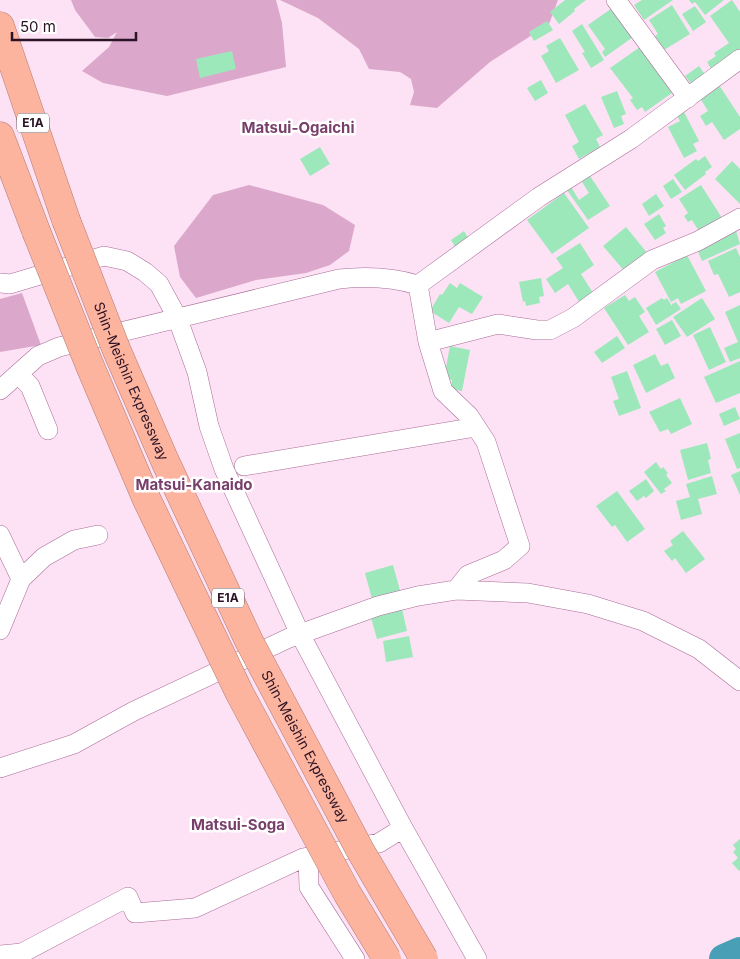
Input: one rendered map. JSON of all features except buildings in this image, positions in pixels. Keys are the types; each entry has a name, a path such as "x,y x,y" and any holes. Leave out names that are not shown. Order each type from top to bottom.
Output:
{"highway":[{"name":"Shin-Meishin Expressway","path":"0,26 66,220 118,351 165,461 249,641 360,850 424,959"},
{"name":"E1A","path":"0,136 90,366 147,500 240,694 347,893 387,959"}],"street":[{"path":"616,0 688,98"},
{"path":"418,285 539,196 631,139 740,59"},
{"path":"428,342 498,324 550,330 573,318 652,260 698,241 740,218"},
{"path":"0,282 10,284 104,256 127,261 145,272 159,284 177,317 196,372 209,426 224,469 300,634 403,828 477,959"},
{"path":"0,390 38,356 59,347 177,317 339,279 362,277 401,280 418,285"},
{"path":"418,285 428,342 443,391 469,416 486,442 520,546 504,560 468,574 456,590"},
{"path":"18,374 30,386 48,430"},
{"path":"244,466 476,427"},
{"path":"0,535 21,579"},
{"path":"0,630 21,579 44,557 74,540 98,535"},
{"path":"0,768 74,744 134,711 300,634 378,606 418,596 456,590 528,593 588,604 643,621 699,650 740,681"},
{"path":"0,955 22,953 128,897 135,913 195,908 308,857 379,843 403,828"},
{"path":"308,857 309,887 354,957 395,931"}],"shaded area":[{"path":"71,0 276,0 282,23 286,67 167,96 103,83 82,71 109,47 117,32 108,38 95,37 75,10"},
{"path":"280,0 558,0 549,24 490,62 437,108 410,105 414,92 411,79 400,72 369,69 359,49 318,18"},
{"path":"249,185 323,205 355,225 349,251 330,265 306,273 256,280 196,298 180,277 174,246 213,195"},
{"path":"22,293 41,345 0,352 0,299"}],"waterway":[{"path":"724,959 740,952"}],"district":[{"name":"Matsui-Ogaichi","path":"298,128"},
{"name":"Matsui-Kanaido","path":"194,485"},
{"name":"Matsui-Soga","path":"238,825"}]}
